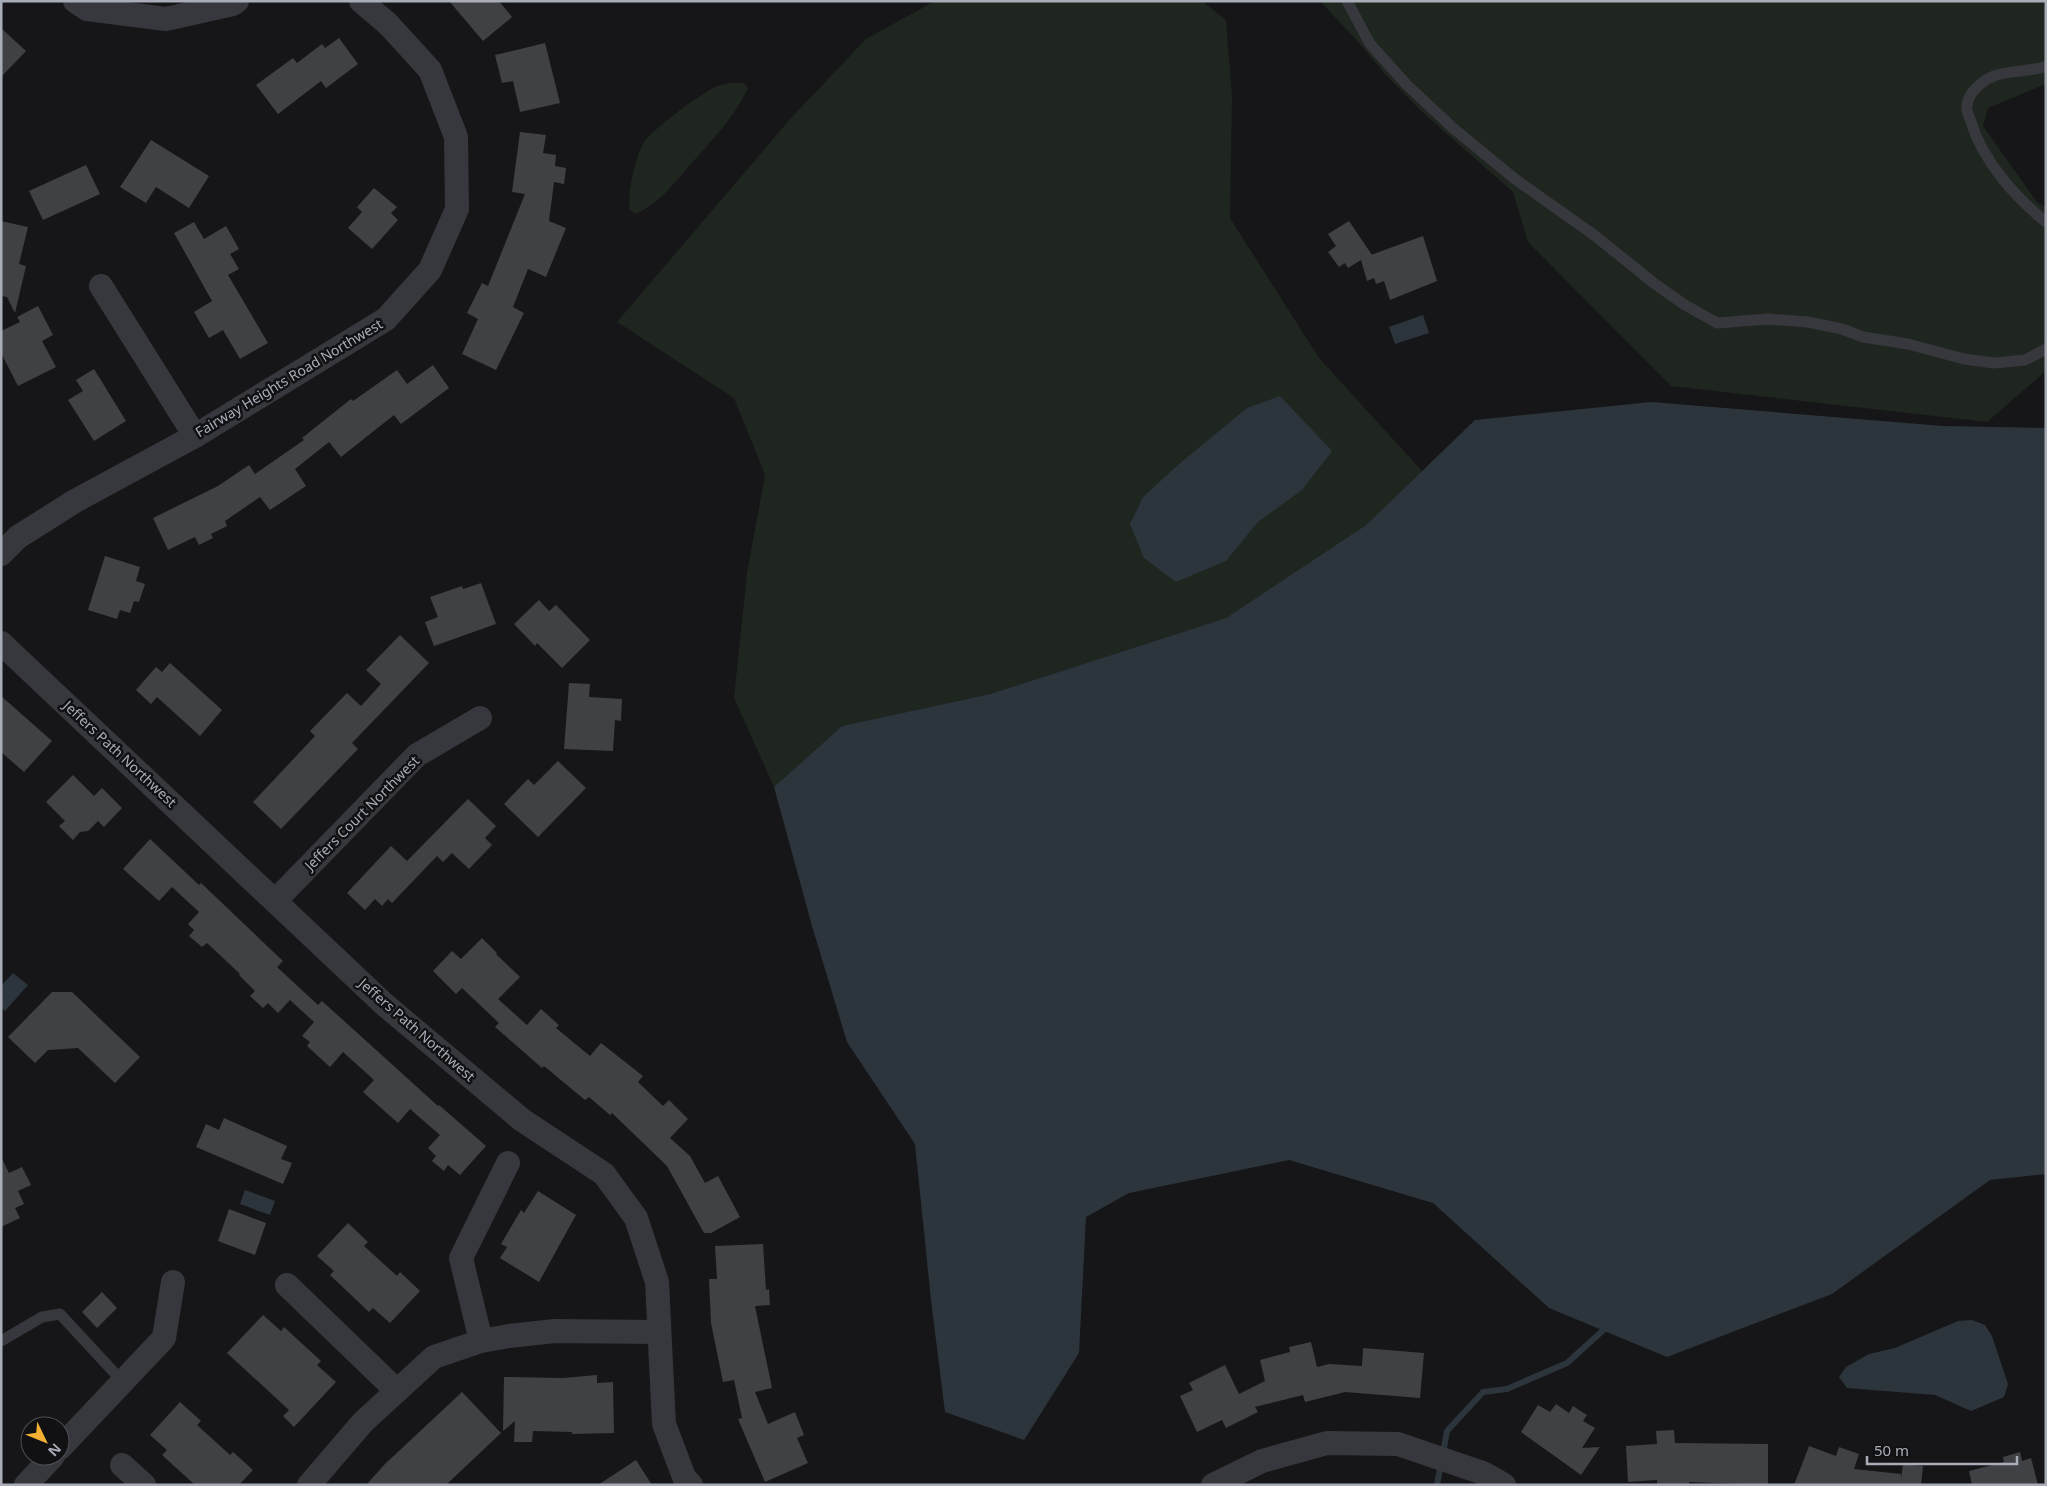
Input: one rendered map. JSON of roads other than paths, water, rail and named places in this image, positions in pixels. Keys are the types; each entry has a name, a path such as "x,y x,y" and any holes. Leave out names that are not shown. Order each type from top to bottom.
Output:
{"street":[{"path":"75,1 88,9 166,19 233,4 237,1"},
{"name":"Fairway Heights Road Northwest","path":"1,554 18,537 75,501 195,436 386,320 430,270 457,209 456,137 430,70 388,24 361,1"},
{"path":"101,286 195,436"},
{"name":"Jeffers Path Northwest","path":"1,642 385,1005 522,1120 604,1174 636,1218 657,1282 664,1424 684,1477 691,1485"},
{"name":"Jeffers Court Northwest","path":"275,901 417,755 480,718"},
{"path":"481,1341 461,1258 508,1163"},
{"path":"70,1437 164,1338 173,1282"},
{"path":"287,1285 397,1391"},
{"path":"308,1485 363,1422 434,1357 481,1341 509,1336 555,1332 660,1332"},
{"path":"1213,1485 1262,1461 1327,1443 1398,1444 1483,1473 1504,1485"},
{"path":"122,1465 144,1485"},
{"path":"26,1485 44,1466"}],"lane":[{"path":"1347,1 1370,44 1407,85 1453,128 1515,179 1594,234 1655,284 1685,305 1717,323 1768,320 1808,322 1842,329 1863,337 1908,344 1964,359 1994,363 2025,360 2046,348"},
{"path":"2046,66 1999,74 1984,81 1971,94 1966,108 1974,131 2001,177 2034,213 2046,222"},
{"path":"1,1341 42,1317 60,1314 122,1382"}],"waterway":[{"path":"1443,1453 1447,1431 1483,1392 1507,1389 1567,1363 1609,1325"},
{"path":"1437,1485 1441,1463"}]}
